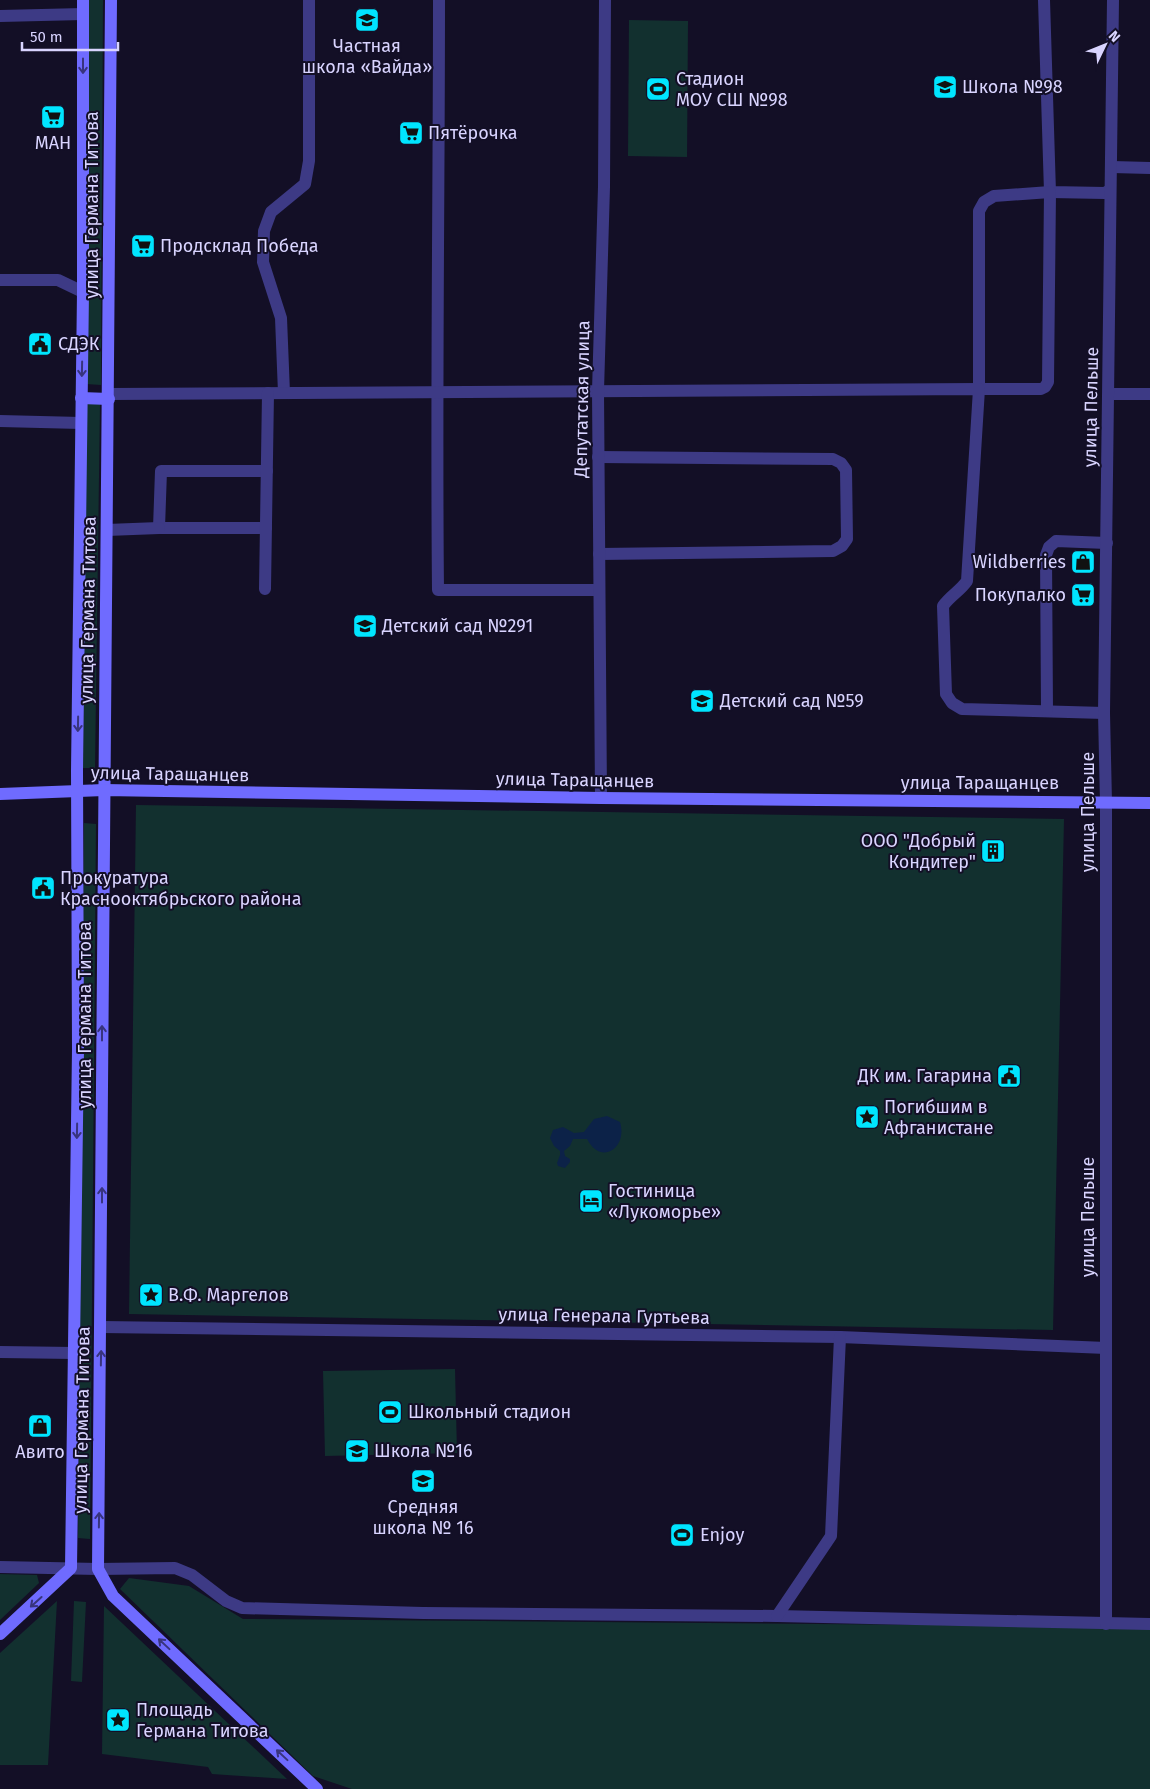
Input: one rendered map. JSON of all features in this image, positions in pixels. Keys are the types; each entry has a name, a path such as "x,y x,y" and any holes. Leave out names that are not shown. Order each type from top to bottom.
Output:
{"street":[{"name":"улица Германа Титова","path":"71,1568 78,1057 83,0"},
{"name":"улица Германа Титова","path":"98,1569 111,0"},
{"path":"284,393 281,318 263,262 264,231 271,212 304,184 309,161 309,0"},
{"path":"439,0 436,393 438,590 599,590"},
{"name":"Депутатская улица","path":"601,798 598,391 604,187 605,0"},
{"path":"81,398 268,393 1040,389 1045,387 1048,382 1050,192 1044,0"},
{"name":"улица Пельше","path":"1106,1624 1106,802 1104,713 1114,0"},
{"path":"0,16 83,14"},
{"path":"1112,167 1150,168"},
{"path":"1104,713 962,709 952,703 946,694 943,606 948,598 968,581 979,389 980,211 984,202 994,196 1050,192 1105,193 1110,190"},
{"path":"0,280 58,280 83,292"},
{"path":"265,589 268,393"},
{"path":"1108,394 1150,394"},
{"path":"0,422 81,423"},
{"path":"598,457 833,459 841,463 846,470 848,539 842,546 832,552 599,554"},
{"path":"159,528 160,471 266,471"},
{"path":"107,530 266,528"},
{"path":"1048,711 1046,554 1049,547 1056,541 1107,543"},
{"name":"улица Таращанцев","path":"0,794 104,790 601,798 1150,803"},
{"name":"улица Генерала Гуртьева","path":"101,1327 840,1337 1106,1348"},
{"path":"777,1616 831,1536 840,1337"},
{"path":"0,1352 74,1353"},
{"path":"0,1567 175,1568 192,1575 226,1601 242,1608 423,1614 777,1616 1150,1624"},
{"path":"0,1634 71,1568"},
{"path":"98,1569 114,1596 317,1789"}],"green space":[{"path":"88,0 103,0 101,385 86,384"},
{"name":"Стадион МОУ СШ №98","path":"629,20 688,21 687,157 628,156"},
{"path":"86,403 100,404 95,768 83,768"},
{"path":"136,805 1064,819 1053,1330 129,1314"},
{"path":"84,823 96,824 90,1539 78,1538"},
{"name":"Школьный стадион","path":"455,1369 457,1453 325,1456 323,1371"},
{"path":"0,1574 37,1575 39,1583 0,1620"},
{"path":"129,1578 189,1586 243,1619 1150,1627 1150,1789 352,1789 313,1776 120,1589"},
{"path":"57,1601 48,1765 0,1765 0,1653"},
{"path":"74,1601 86,1602 82,1682 71,1681"},
{"path":"104,1606 287,1779 212,1774 208,1767 102,1754"}],"water":[{"path":"607,1116 620,1122 620,1139 617,1146 606,1152 599,1151 587,1139 573,1139 570,1146 564,1151 565,1156 570,1159 570,1162 565,1168 558,1166 560,1151 554,1146 550,1138 553,1130 563,1127 574,1133 584,1132 594,1119"}],"place":[{"name":"Частная школа «Вайда»","path":"367,20"},
{"name":"Школа №98","path":"945,87"},
{"name":"Стадион МОУ СШ №98","path":"658,89"},
{"name":"МАН","path":"53,117"},
{"name":"Пятёрочка","path":"411,133"},
{"name":"Продсклад Победа","path":"143,246"},
{"name":"СДЭК","path":"40,344"},
{"name":"Wildberries","path":"1083,562"},
{"name":"Покупалко","path":"1083,595"},
{"name":"Детский сад №291","path":"365,626"},
{"name":"Детский сад №59","path":"702,701"},
{"name":"ООО \"Добрый Кондитер\"","path":"993,851"},
{"name":"Прокуратура Краснооктябрьского района","path":"43,888"},
{"name":"ДК им. Гагарина","path":"1009,1076"},
{"name":"Погибшим в Афганистане","path":"867,1117"},
{"name":"Гостиница «Лукоморье»","path":"591,1201"},
{"name":"В.Ф. Маргелов","path":"151,1295"},
{"name":"Школьный стадион","path":"390,1412"},
{"name":"Авито","path":"40,1426"},
{"name":"Школа №16","path":"357,1451"},
{"name":"Средняя школа № 16","path":"423,1481"},
{"name":"Enjoy","path":"682,1535"},
{"name":"Площадь Германа Титова","path":"118,1720"}]}
